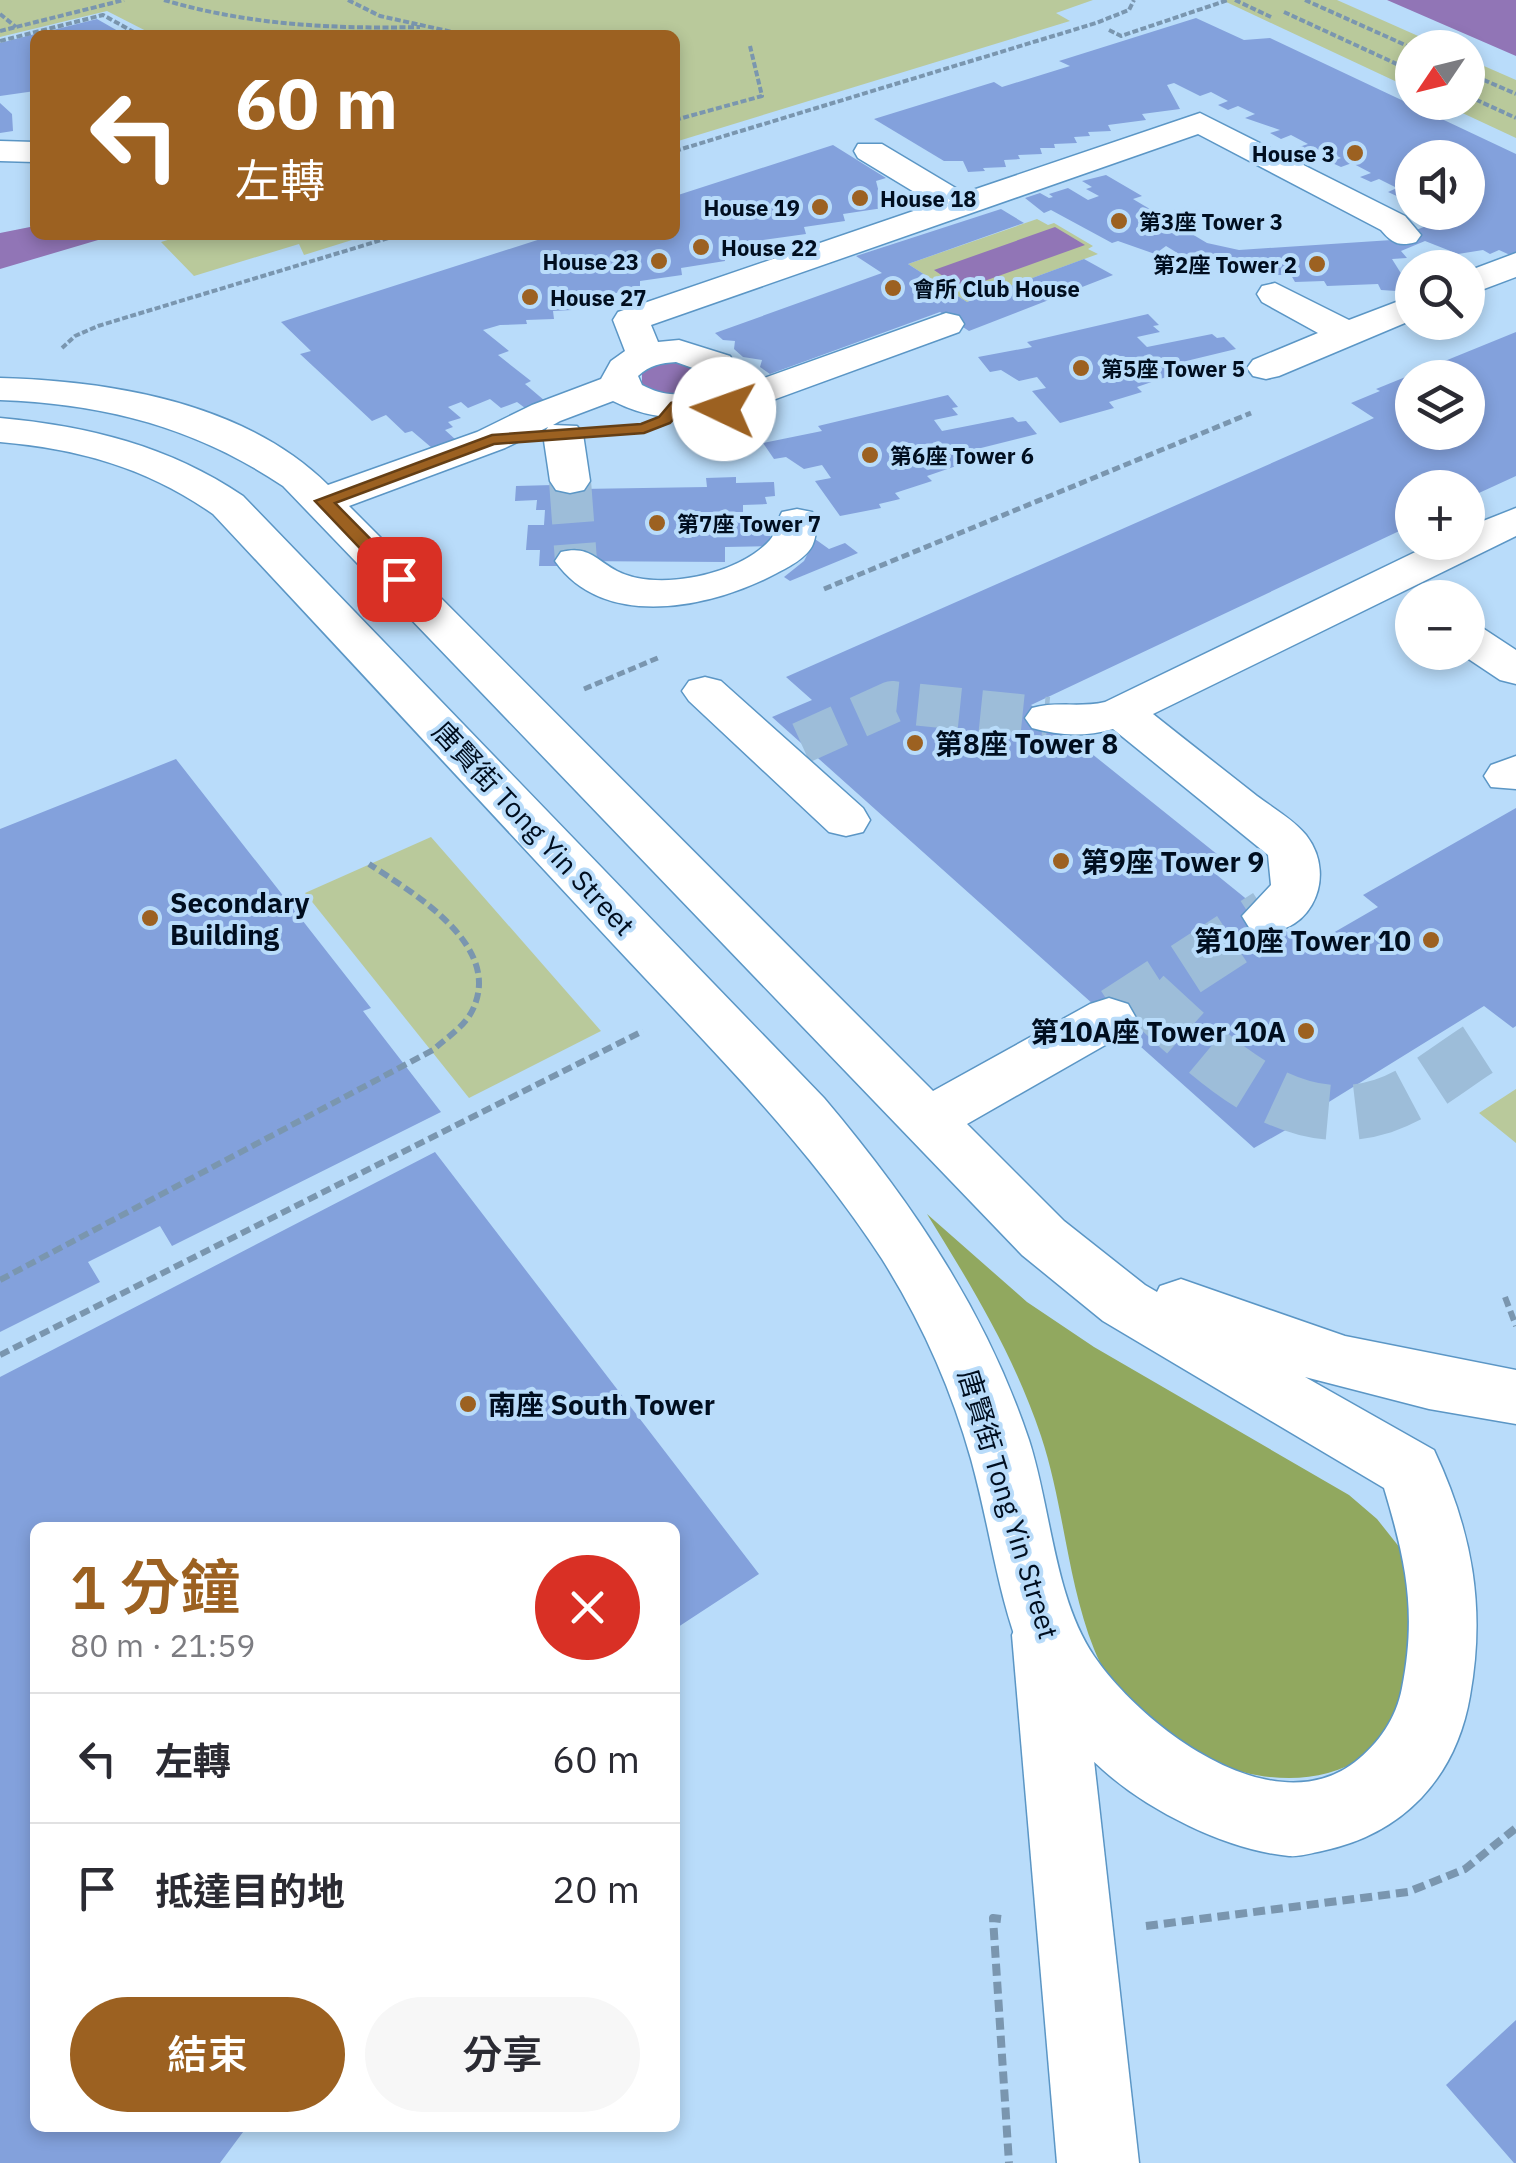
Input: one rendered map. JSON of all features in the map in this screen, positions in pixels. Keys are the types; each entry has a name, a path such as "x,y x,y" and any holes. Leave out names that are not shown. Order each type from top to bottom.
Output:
{"street":[{"path":"648,364 631,320 1200,124 1393,222 1414,245"},
{"path":"0,151 30,152"},
{"path":"870,151 961,206"},
{"path":"1485,277 1516,264"},
{"path":"862,270 684,332 648,364 625,392 646,403 759,393 946,324"},
{"path":"1275,294 1348,334"},
{"path":"1266,368 1395,314"},
{"path":"324,501 492,440 648,364 717,364 723,372 700,398 644,428 492,440"},
{"path":"700,398 745,417 776,414 846,388"},
{"name":"唐賢街 Tong Yin Street","path":"0,389 110,399 196,421 268,455 324,501 1043,1238 1124,1303 1411,1470 1443,1502 1467,1536 1501,1618 1499,1678 1476,1742 1445,1778 1407,1803 1359,1818 1300,1820 1244,1811 1190,1788 1136,1752 1099,1716 1067,1674 1046,1635 1002,1457 952,1327 922,1269 887,1216 804,1113 228,505 204,486 144,457 72,438 0,430"},
{"path":"570,480 592,432"},
{"path":"1420,580 1516,520"},
{"path":"576,560 595,580 631,591 671,593 712,588 770,562 792,544 797,521"},
{"path":"1048,718 1088,721 1121,712 1395,595"},
{"path":"1485,650 1516,670"},
{"path":"705,692 788,749 846,820"},
{"path":"1121,712 1287,845 1296,860 1297,889 1288,902 1268,916"},
{"path":"926,1121 1109,1018"},
{"name":"唐賢街 Tong Yin Street","path":"1043,1238 1132,1282 1282,1344 1358,1369 1435,1386 1516,1397"},
{"path":"1046,1635 1098,2163"}],"path":[{"path":"0,30 124,0"},
{"path":"164,0 211,13 289,25 420,27"},
{"path":"348,0 380,16 437,30"},
{"path":"680,149 1096,23 1129,10 1134,0"},
{"path":"1109,30 1120,36 1228,0"},
{"path":"1235,0 1272,17"},
{"path":"1305,0 1395,40"},
{"path":"1284,12 1395,63"},
{"path":"0,14 24,34"},
{"path":"41,30 104,15 130,30"},
{"path":"284,30 289,25"},
{"path":"0,40 30,33"},
{"path":"680,119 762,96 750,46"},
{"path":"1485,80 1516,94"},
{"path":"1485,104 1516,118"},
{"path":"55,363 67,342 86,330 382,240"},
{"path":"824,589 1261,409"},
{"path":"580,690 660,657"},
{"path":"0,1280 433,1050 472,1012 479,992 476,964 447,921 369,864"},
{"path":"0,1355 643,1031"},
{"path":"1505,1296 1516,1326"},
{"path":"1075,1936 1282,1907 1358,1905 1400,1896 1476,1862 1516,1828"},
{"path":"993,1918 1010,2163"}],"green space":[{"path":"0,0 1093,0 1056,13 1070,21 680,140 680,30 144,30 107,11 0,37"},
{"path":"1222,0 1337,0 1405,30 1395,30 1395,81"},
{"path":"1485,66 1516,80 1516,138 1477,120 1485,120"},
{"path":"1037,219 1048,225 1054,223 1093,246 1088,249 1098,254 967,302 908,264"},
{"path":"352,240 304,255 299,244 194,276 161,242"},
{"path":"431,837 601,1031 469,1098 305,893"},
{"path":"1516,1089 1516,1143 1479,1113"},
{"path":"927,1214 1027,1302 1094,1347 1349,1495 1377,1519 1400,1548 1422,1590 1421,1696 1372,1751 1328,1773 1288,1778 1248,1773 1208,1760 1171,1740 1112,1683 1085,1623 1049,1462 1030,1406 990,1321"}],"shaded area":[{"path":"1387,0 1516,0 1516,56 1485,43 1485,30 1456,30"},
{"path":"30,227 30,240 98,240 0,269 0,233"},
{"path":"1055,227 1085,245 962,289 934,270"},
{"path":"675,361 702,368 704,385 673,395 657,393 642,385 642,373 655,364"}],"building":[{"path":"1196,18 1244,40 1270,38 1395,97 1395,120 1444,120 1516,154 1516,253 1448,250 1425,241 1395,250 1395,291 1381,290 1378,284 1327,286 1324,281 1295,282 1291,275 1271,275 1267,268 1240,268 1237,260 1197,252 1184,257 1166,246 1155,254 1118,241 1112,243 1051,210 1044,213 1025,198 1040,193 1049,198 1053,197 1049,194 1068,188 1088,200 1099,196 1086,189 1092,187 1082,181 1106,175 1142,196 1133,199 1207,243 1239,250 1392,240 1416,230 1485,230 1485,140 1395,140 1395,187 1379,179 1371,182 1360,177 1371,173 1352,163 1341,167 1330,162 1341,158 1322,148 1310,153 1299,147 1308,144 1291,135 1281,139 1270,133 1280,130 1245,118 1255,114 1238,106 1228,110 1218,105 1228,101 1211,92 1200,96 1174,83 1167,85 1180,109 1142,114 1146,120 1108,125 1111,131 1088,132 1090,136 1074,137 1077,143 1040,148 1042,154 1018,155 1020,159 1004,160 1006,167 983,168 985,171 968,172 963,161 944,161 874,119 994,82 1002,87 1070,66 1059,61"},
{"path":"97,19 116,30 53,30"},
{"path":"30,35 30,92 0,96 0,43"},
{"path":"0,103 12,114 13,131 0,133"},
{"path":"833,145 886,178 876,181 883,208 843,214 845,221 804,227 806,234 763,240 765,247 740,249 741,254 724,254 725,261 681,268 682,275 640,281 640,289 598,296 598,304 571,305 572,310 553,311 554,319 526,320 527,324 483,330 509,351 498,355 531,381 525,384 545,401 525,408 517,402 501,408 490,399 468,408 461,402 448,407 461,418 448,422 453,427 445,430 456,440 432,448 412,431 405,433 386,415 372,421 300,354 311,351 281,322 537,240 680,240 680,194"},
{"name":"會所 Club House","path":"1001,209 1024,223 908,264 967,302 1084,259 1113,275 969,331 940,312 770,374 760,367 762,360 743,357 734,349 735,341 723,340 715,333 882,273 856,256"},
{"name":"第5座 Tower 5","path":"1148,314 1159,325 1153,326 1160,332 1137,337 1147,347 1212,334 1224,337 1236,349 1178,363 1181,367 1167,370 1172,375 1137,387 1142,392 1109,402 1114,408 1060,423 1032,391 1046,388 1037,377 1019,381 1001,370 990,372 978,357 1032,347 1027,342"},
{"path":"1516,332 1516,476 1485,490 1485,470 1395,470 1395,533 1031,705 1218,855 1202,863 1307,948 1378,907 1363,895 1516,808 1516,1026 1513,1028 1484,1006 1254,1148 772,717 812,700 786,677 1374,418 1351,403 1380,391 1376,389 1395,381 1395,450 1485,450 1485,360 1447,360"},
{"name":"第6座 Tower 6","path":"948,395 958,407 952,408 958,415 934,420 942,431 1013,417 1018,422 1026,421 1037,434 973,450 977,454 961,457 965,463 927,476 932,481 895,493 900,499 879,504 881,508 840,516 815,481 831,478 822,465 804,469 786,457 774,459 763,443 822,431 818,426"},
{"name":"第7座 Tower 7","path":"736,477 736,483 774,482 775,496 765,497 767,504 743,505 743,512 730,512 731,521 769,520 771,546 725,547 725,562 566,561 566,566 539,566 540,550 526,550 528,525 544,525 545,510 536,510 537,500 515,501 516,486 553,485 553,481 580,489 707,487 706,478"},
{"path":"815,539 829,549 845,543 858,553 790,581 784,577 804,561"},
{"name":"Secondary Building","path":"176,759 371,1008 363,1011 441,1112 172,1246 160,1226 88,1262 100,1282 0,1332 0,829"},
{"path":"435,1152 759,1574 680,1626 680,1522 30,1522 30,2132 243,2132 220,2163 0,2163 0,1377"},
{"path":"1516,2020 1516,2163 1514,2163 1446,2085"}],"tunnel":[{"path":"570,481 576,561"},
{"path":"801,743 892,702 1048,718"},
{"path":"1116,1014 1268,916"},
{"path":"1145,996 1223,1065 1252,1085 1314,1110 1348,1113 1383,1106 1422,1087 1482,1047"}],"place":[{"name":"House 3","path":"1355,153"},
{"name":"House 18","path":"860,198"},
{"name":"House 19","path":"820,207"},
{"name":"第3座 Tower 3","path":"1119,221"},
{"name":"House 22","path":"701,247"},
{"name":"House 23","path":"659,261"},
{"name":"第2座 Tower 2","path":"1317,264"},
{"name":"會所 Club House","path":"893,288"},
{"name":"House 27","path":"530,297"},
{"name":"第5座 Tower 5","path":"1081,368"},
{"name":"第6座 Tower 6","path":"870,455"},
{"name":"第7座 Tower 7","path":"657,523"},
{"name":"第8座 Tower 8","path":"915,743"},
{"name":"第9座 Tower 9","path":"1061,861"},
{"name":"Secondary Building","path":"150,918"},
{"name":"第10座 Tower 10","path":"1431,940"},
{"name":"第10A座 Tower 10A","path":"1306,1031"},
{"name":"南座 South Tower","path":"468,1404"}],"route":[{"path":"399,579 324,501 492,440 644,428 664,420 676,406 702,401 724,409"}]}
